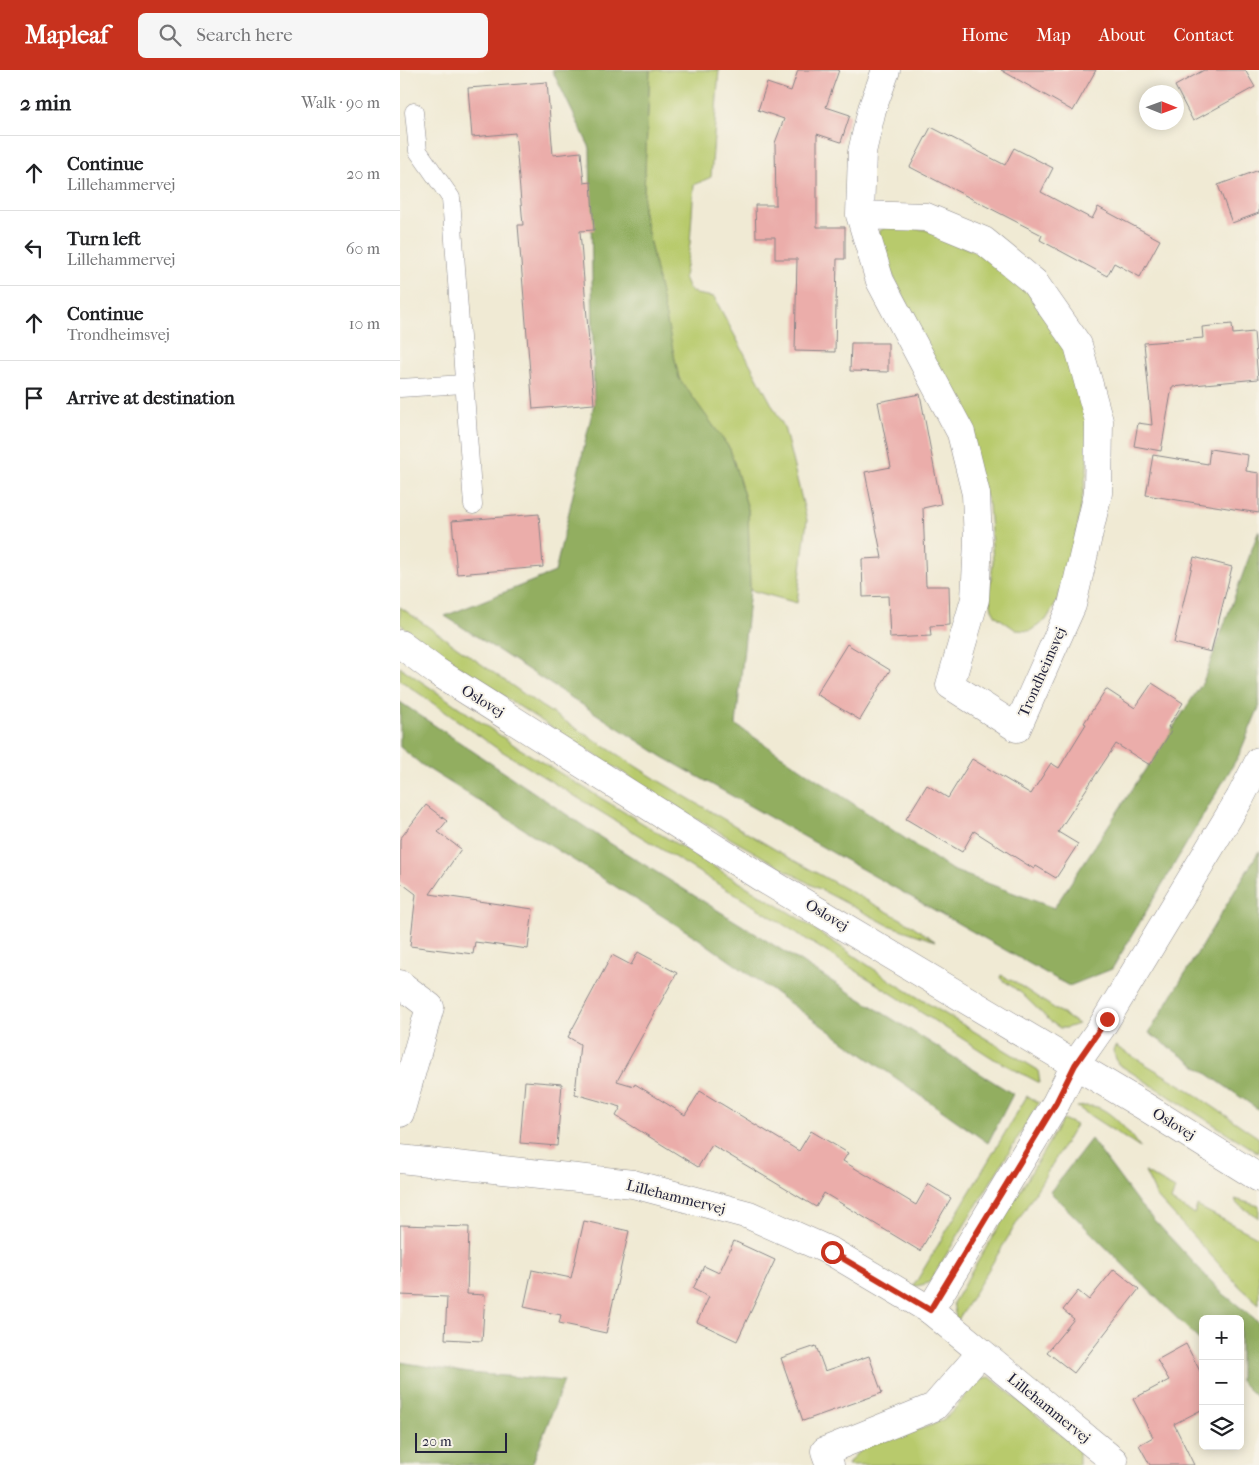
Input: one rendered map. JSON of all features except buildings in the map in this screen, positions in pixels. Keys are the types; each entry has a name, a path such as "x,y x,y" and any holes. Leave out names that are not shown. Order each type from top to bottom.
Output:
{"street":[{"name":"Trondheimsvej","path":"860,215 926,217 984,241 1034,282 1078,345 1099,421 1098,493 1072,605 1017,728 950,685 975,599 978,542 976,494 961,433 880,281 860,215 862,152 872,109 886,70"},
{"name":"Oslovej","path":"400,644 436,672 759,876 1075,1065 1259,1178"},
{"path":"930,1310 1056,1103 1075,1065 1102,1028 1240,798 1259,762"},
{"path":"400,984 430,1007 400,1113"},
{"name":"Lillehammervej","path":"400,1159 633,1184 749,1215 832,1252 930,1310 1114,1461 1111,1465"},
{"path":"830,1465 825,1451 934,1406 981,1353"}],"lane":[{"path":"414,112 418,151 451,198 472,506"},
{"path":"400,388 464,384"}],"green space":[{"path":"552,70 650,70 643,210 679,378 730,449 748,509 750,590 736,725 952,870 1054,908 1203,682 1259,530 1259,707 1239,755 1112,969 1069,986 663,757 445,616 555,572 594,404 590,148"},
{"path":"650,70 719,70 711,177 694,185 690,244 684,277 689,289 696,294 714,297 784,427 807,520 797,603 750,590 748,509 730,449 679,379 643,210"},
{"path":"887,225 927,230 984,256 1026,289 1067,349 1088,421 1087,469 1075,543 1057,602 1046,620 1030,631 1016,630 996,616 992,609 989,595 993,562 989,505 907,303 883,256 879,232"},
{"path":"400,607 541,706 659,781 793,860 910,924 935,941 888,925 810,884 693,817 455,664 400,624"},
{"path":"400,667 517,747 795,916 899,986 1038,1070 1040,1083 994,1059 767,914 495,747 400,680"},
{"path":"400,702 600,837 1013,1094 988,1143 699,939 422,765 400,747"},
{"path":"1259,851 1259,1110 1149,1033"},
{"path":"1001,975 1078,1024 1060,1028 1051,1022 1021,993 1000,978"},
{"path":"1115,1046 1184,1087 1259,1138 1259,1153 1118,1064 1113,1051"},
{"path":"1027,1096 1039,1103 929,1283 913,1287"},
{"path":"1077,1107 1097,1107 1109,1114 1127,1131 1140,1148"},
{"path":"1063,1119 1076,1125 958,1320 953,1303"},
{"path":"1091,1139 1140,1205 1221,1292 1259,1322 1259,1400 1244,1385 1244,1315 1199,1315 1199,1340 1050,1192"},
{"path":"1145,1172 1175,1189 1171,1201 1194,1214 1197,1206 1259,1238 1259,1304 1240,1287 1157,1197"},
{"path":"1235,1199 1259,1206 1259,1218 1237,1204"},
{"path":"400,1362 469,1373 564,1381 532,1465 400,1465"},
{"path":"990,1377 1079,1450 1079,1465 848,1465 854,1456 864,1449 922,1429 945,1418 958,1405 977,1379"}],"route":[{"path":"832,1252 930,1310 1056,1103 1075,1065 1107,1019"}]}
